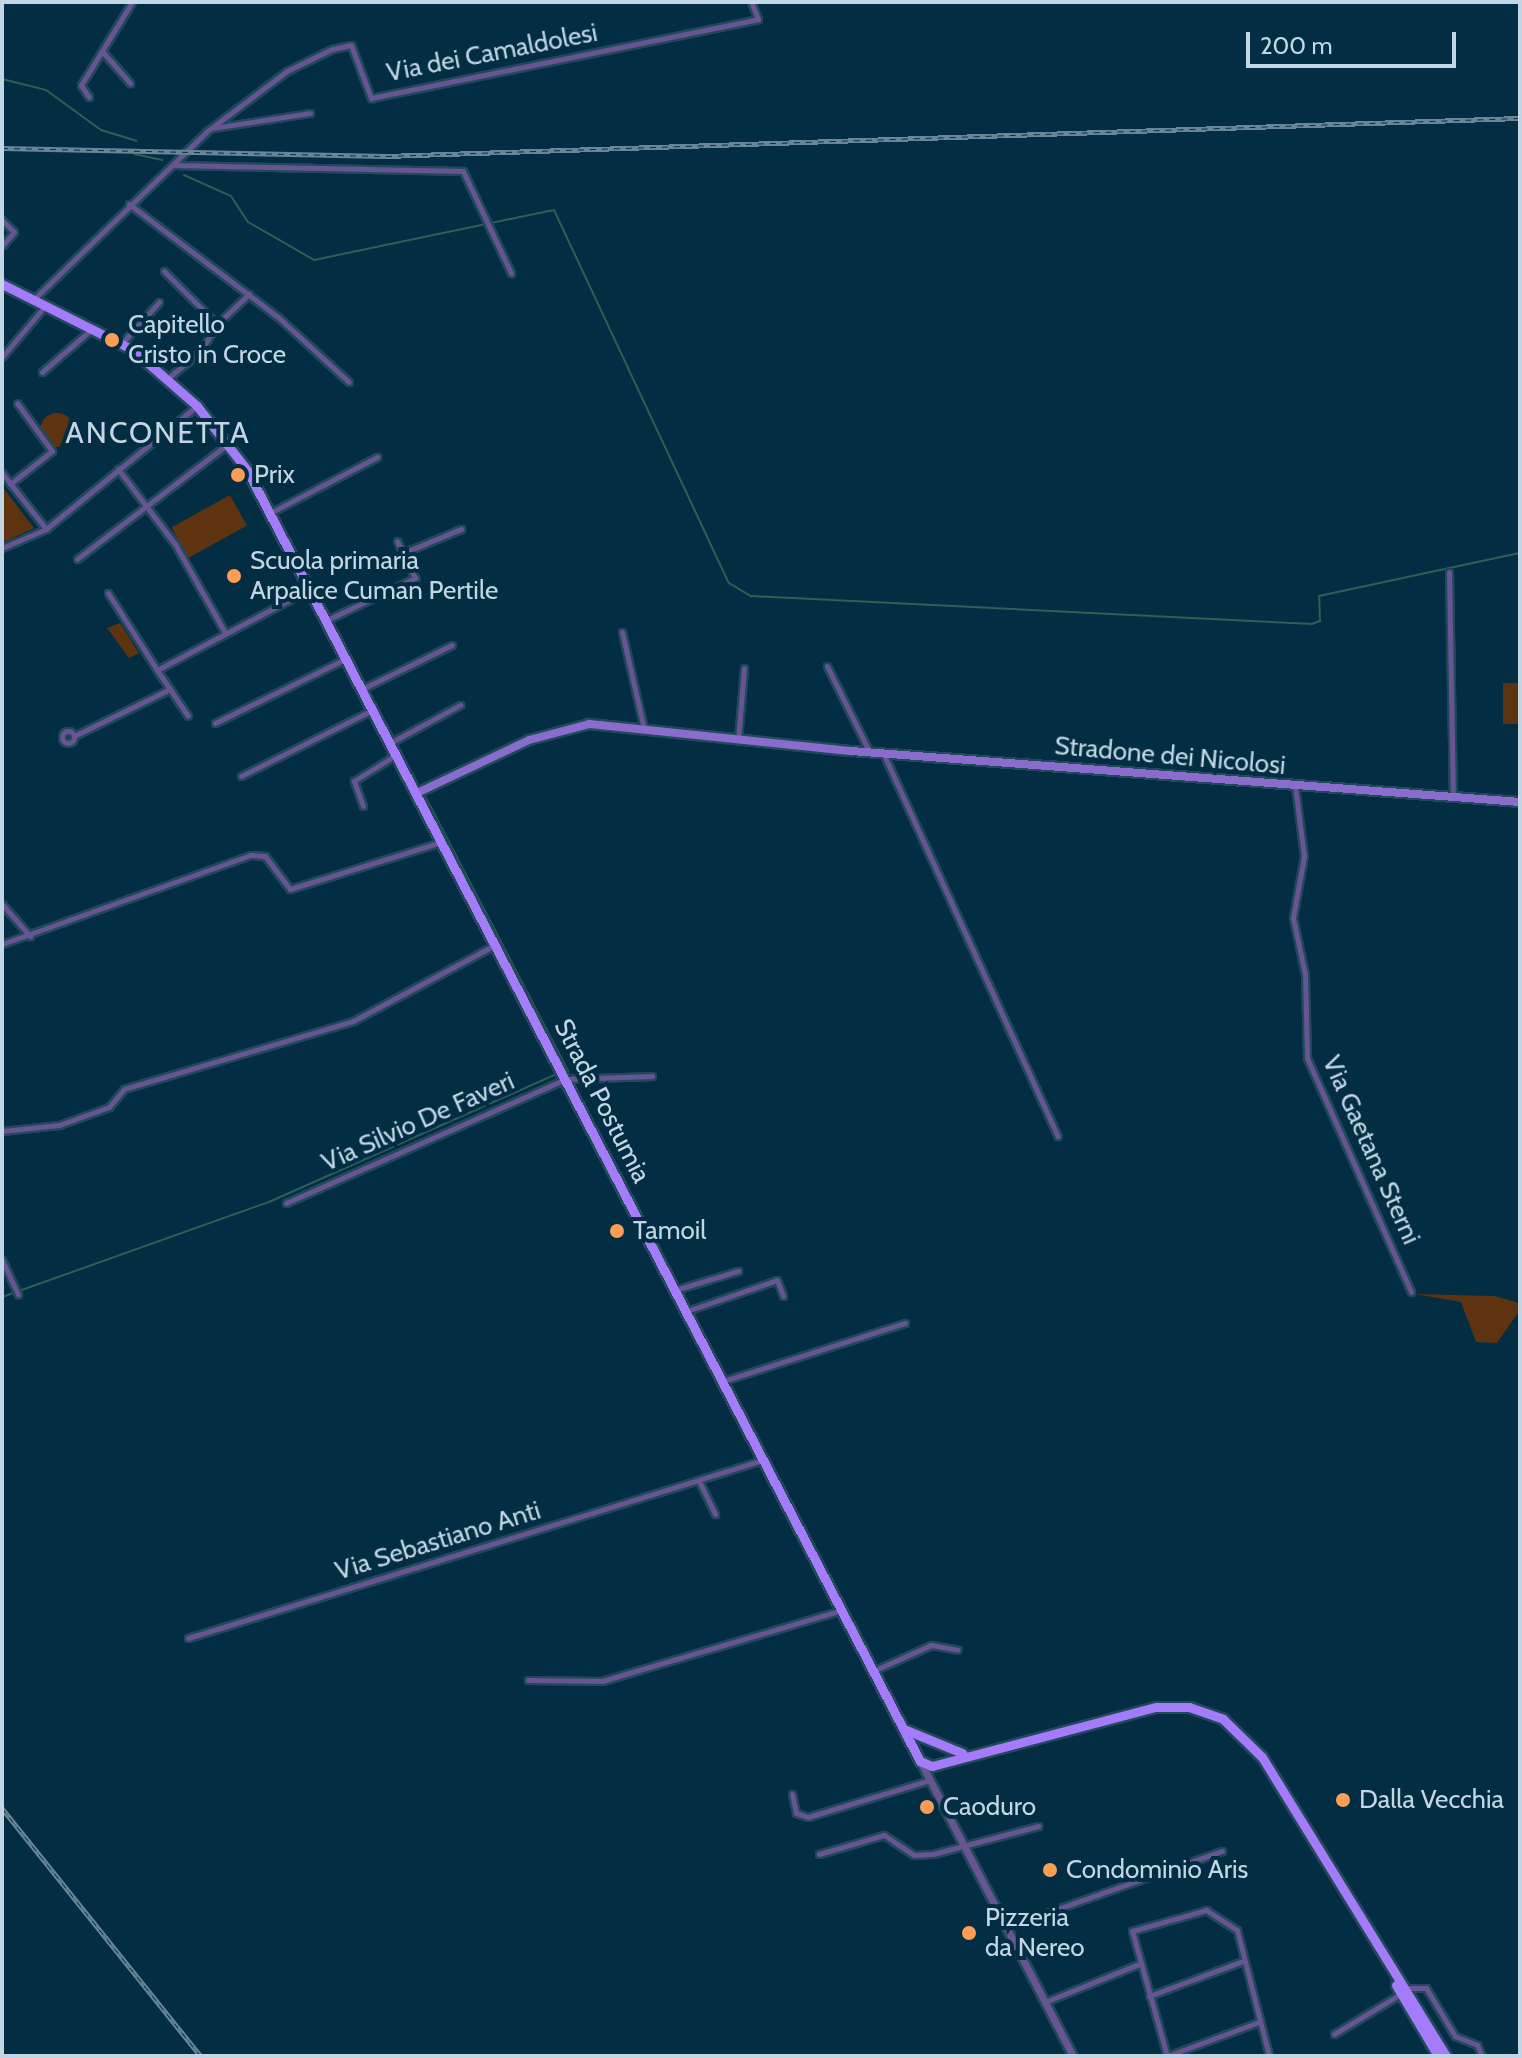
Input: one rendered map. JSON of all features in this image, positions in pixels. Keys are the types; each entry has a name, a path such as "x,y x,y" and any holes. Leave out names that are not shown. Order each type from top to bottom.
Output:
{"main road":[{"name":"Strada Postumia","path":"2,284 123,342 168,378 229,443 311,589 919,1757"},
{"name":"Stradone dei Nicolosi","path":"417,793 571,726 870,753 1520,802"},
{"path":"930,1740 919,1757 938,1763 966,1753 1152,1707 1215,1715 1260,1753 1406,2000 1444,2056"},
{"path":"903,1728 966,1753"},
{"path":"938,1763 942,1746"}],"street":[{"path":"89,97 81,85 132,2"},
{"name":"Via dei Camaldolesi","path":"35,298 212,127 287,71 351,45 371,98 758,19 751,2"},
{"path":"102,51 130,83"},
{"path":"212,127 310,113"},
{"path":"175,165 463,171 511,273"},
{"path":"129,204 249,294 349,382"},
{"path":"2,220 14,232 2,246"},
{"path":"164,271 217,324"},
{"path":"168,378 201,351 217,324 249,294"},
{"path":"123,342 159,302"},
{"path":"2,357 47,304"},
{"path":"42,372 95,326"},
{"path":"10,484 52,451 17,403"},
{"path":"2,548 46,529 197,406"},
{"path":"77,559 229,443"},
{"path":"270,513 377,457"},
{"path":"118,469 148,505 226,634"},
{"path":"2,473 46,529"},
{"path":"403,553 461,529"},
{"path":"327,620 415,578 397,541"},
{"path":"1449,572 1453,797"},
{"path":"157,670 311,589"},
{"path":"108,593 188,716"},
{"path":"622,632 644,731"},
{"path":"362,689 452,645"},
{"path":"215,723 346,659"},
{"path":"827,666 870,753"},
{"path":"738,740 744,668"},
{"path":"74,736 170,689"},
{"path":"390,743 460,705"},
{"path":"241,776 373,709"},
{"path":"363,806 354,781 397,754"},
{"path":"884,754 1058,1136"},
{"name":"Via Gaetana Sterni","path":"1295,786 1304,856 1293,918 1305,974 1307,1058 1411,1292"},
{"path":"2,944 251,855 265,856 282,886 296,888 442,842"},
{"path":"2,904 30,936"},
{"path":"2,1131 89,1115 124,1089 353,1021 496,944"},
{"path":"566,1079 652,1076"},
{"name":"Via Silvio De Faveri","path":"286,1203 566,1079"},
{"path":"2,1260 18,1294"},
{"path":"675,1290 738,1271"},
{"path":"686,1311 777,1280 783,1296"},
{"path":"721,1381 905,1323"},
{"name":"Via Sebastiano Anti","path":"188,1638 763,1460"},
{"path":"699,1481 715,1514"},
{"path":"528,1680 602,1681 841,1610"},
{"path":"872,1671 931,1645 958,1650"},
{"name":"Strada Postumia","path":"919,1757 1073,2056"},
{"path":"792,1794 796,1813 808,1817 931,1782 938,1763"},
{"path":"819,1854 884,1835 914,1855 1038,1826"},
{"path":"1006,1927 1222,1851"},
{"path":"1259,2022 1167,2056 1132,1931 1206,1910 1237,1930 1269,2056"},
{"path":"1149,1996 1243,1961"},
{"path":"1045,2002 1139,1964"},
{"path":"1410,1988 1425,1987 1455,2036 1477,2045 1482,2056"},
{"path":"1334,2034 1406,2000"}],"shaded area":[{"path":"57,413 69,418 74,430 69,442 57,447 45,442 40,430 45,418"},
{"path":"2,486 34,528 2,543"},
{"path":"230,495 247,526 188,558 171,527"},
{"path":"120,623 139,653 129,658 107,628"},
{"path":"1503,683 1520,683 1520,724 1503,724"},
{"path":"1415,1294 1494,1296 1520,1303 1520,1310 1497,1343 1476,1342 1461,1302"}],"waterway":[{"path":"2,79 46,90 101,130 136,141"},
{"path":"134,154 162,160"},
{"path":"184,175 231,196 248,222 314,260 554,210 729,583 751,596 1312,624 1320,621 1319,596 1520,553"},
{"path":"591,728 844,754"},
{"path":"508,754 539,741"},
{"path":"876,749 1520,797"},
{"path":"424,794 568,1071"},
{"path":"2,1297 269,1202 554,1075"}],"railway":[{"path":"2,148 386,156 1520,118"},
{"path":"2,1808 201,2056"}],"place":[{"name":"Capitello Cristo in Croce","path":"112,340"},
{"name":"Prix","path":"238,475"},
{"name":"Scuola primaria Arpalice Cuman Pertile","path":"234,576"},
{"name":"Tamoil","path":"617,1231"},
{"name":"Dalla Vecchia","path":"1343,1800"},
{"name":"Caoduro","path":"927,1807"},
{"name":"Condominio Aris","path":"1050,1870"},
{"name":"Pizzeria da Nereo","path":"969,1933"}],"district":[{"name":"ANCONETTA","path":"158,433"}]}
